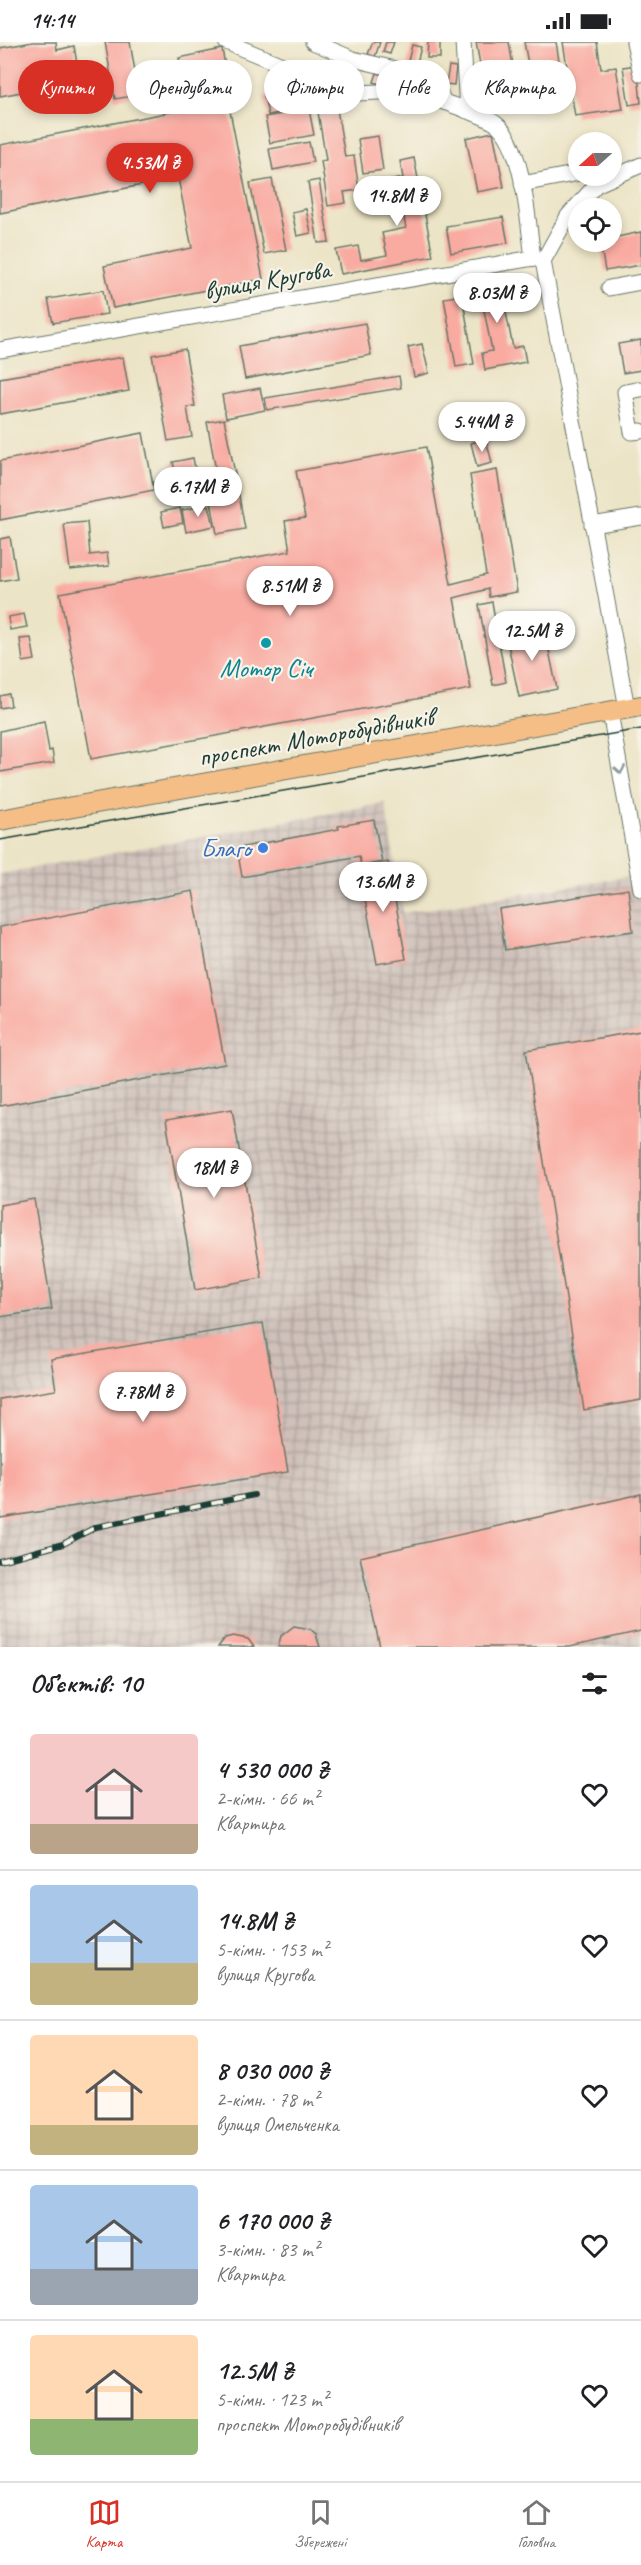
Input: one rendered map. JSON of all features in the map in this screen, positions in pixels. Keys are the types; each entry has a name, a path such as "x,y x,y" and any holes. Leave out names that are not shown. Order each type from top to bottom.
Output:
{"main road":[{"name":"проспект Моторобудівників","path":"0,820 626,709"}],"street":[{"path":"226,42 341,89 358,93 376,92"},
{"path":"313,42 353,59 376,65"},
{"path":"464,42 465,60"},
{"path":"634,42 641,74"},
{"path":"474,114 496,124 509,138 518,161 592,525 626,709 641,889"},
{"path":"538,260 568,216 596,185 638,166"},
{"path":"622,167 638,166"},
{"path":"522,184 568,175"},
{"name":"вулиця Кругова","path":"0,350 538,260"},
{"path":"609,288 641,282"},
{"path":"641,389 625,392 632,432 641,431"},
{"path":"592,525 641,517"}],"shaded area":[{"path":"385,803 403,913 637,875 641,901 641,1647 0,1647 0,874"}],"building":[{"path":"33,42 56,42 57,50 74,46 76,60 18,60 18,93 0,96 0,48"},
{"path":"105,42 130,42 133,60 126,60 126,97 115,99 114,60 108,60"},
{"path":"373,42 380,42 375,57 368,54"},
{"path":"386,42 394,42 390,54 383,52"},
{"path":"428,42 440,42 440,58 427,58"},
{"path":"476,42 509,42 512,60 479,60"},
{"path":"524,42 556,42 559,60 527,60"},
{"path":"563,42 597,42 601,69 616,67 623,109 575,116 576,60 566,60"},
{"path":"412,45 421,47 418,60 408,60"},
{"path":"222,49 224,60 179,60 179,58"},
{"path":"637,65 641,103 629,105 623,67"},
{"path":"450,66 456,67 454,85 450,84"},
{"path":"161,114 231,114 263,279 113,308 104,266 192,248 178,178 0,213 0,145"},
{"path":"282,114 310,114 314,135 270,143 265,117"},
{"path":"318,114 338,114 345,157 354,156 359,190 344,192 346,203 328,206 321,161 326,160"},
{"path":"493,132 504,187 477,192 466,138"},
{"path":"378,136 383,170 363,173 358,139"},
{"path":"309,142 313,162 273,170 269,149"},
{"path":"414,158 433,256 341,274 336,250 358,246 361,260 387,255 382,233 406,228 400,197 386,200 382,182 403,178 400,161"},
{"path":"272,179 286,250 264,254 250,183"},
{"path":"319,180 329,242 318,243 308,182"},
{"path":"306,209 311,233 297,236 292,212"},
{"path":"503,217 508,243 451,253 446,226"},
{"path":"641,232 641,265 605,271 602,252 622,252 622,236"},
{"path":"509,278 513,295 503,297 513,348 523,346 526,362 485,370 482,353 492,351 482,300 472,302 468,286"},
{"path":"103,290 107,314 53,323 48,299"},
{"path":"462,295 474,364 456,367 444,298"},
{"path":"365,323 371,355 245,379 239,346"},
{"path":"641,340 641,370 623,373 618,344"},
{"path":"422,344 429,373 414,377 408,347"},
{"path":"185,349 195,406 187,407 192,437 168,441 152,355"},
{"path":"123,357 129,391 0,414 0,378"},
{"path":"399,376 401,388 267,410 265,398"},
{"path":"260,388 265,410 226,418 222,395"},
{"path":"224,419 238,488 220,492 207,422"},
{"path":"143,433 154,490 0,520 0,461"},
{"path":"486,439 492,463 477,467 471,443"},
{"name":"Мотор Січ","path":"426,447 451,584 486,575 470,475 497,470 517,592 489,597 488,589 454,598 471,689 91,759 60,593 290,551 285,521 305,518 296,471"},
{"path":"193,458 200,493 180,497 173,462"},
{"path":"238,490 245,529 217,534 210,496"},
{"path":"209,505 214,526 186,532 182,510"},
{"path":"180,508 183,523 164,527 161,512"},
{"path":"87,522 90,555 107,553 109,566 70,570 64,524"},
{"path":"10,537 17,578 0,581 0,539"},
{"path":"492,602 506,682 493,685 479,605"},
{"path":"24,614 27,627 10,630 8,617"},
{"path":"544,627 557,689 519,697 506,635"},
{"path":"31,638 35,660 23,662 20,639"},
{"path":"9,694 11,706 0,708 0,696"},
{"path":"44,721 49,751 52,750 54,763 0,772 0,731"},
{"path":"374,820 382,862 361,866 359,856 242,877 237,848 339,829 338,826"},
{"path":"388,862 406,959 377,964 359,867"},
{"path":"628,889 633,931 505,950 499,909"},
{"path":"193,891 225,1064 0,1106 0,927"},
{"path":"641,1031 641,1400 584,1410 526,1050"},
{"path":"232,1109 262,1278 195,1290 166,1120"},
{"path":"34,1199 52,1309 0,1317 0,1205"},
{"path":"263,1323 288,1472 0,1518 0,1399 56,1390 51,1359"},
{"path":"641,1494 641,1631 570,1647 380,1647 360,1557"},
{"path":"294,1626 310,1629 316,1634 320,1647 278,1647 281,1636"},
{"path":"233,1636 248,1639 254,1647 218,1647 225,1638"}],"tram line":[{"path":"0,840 641,729"}],"railway":[{"path":"0,1561 63,1544 96,1527 254,1495"}],"place":[{"name":"Мотор Січ","path":"266,643"},
{"name":"Благо","path":"263,848"}]}
